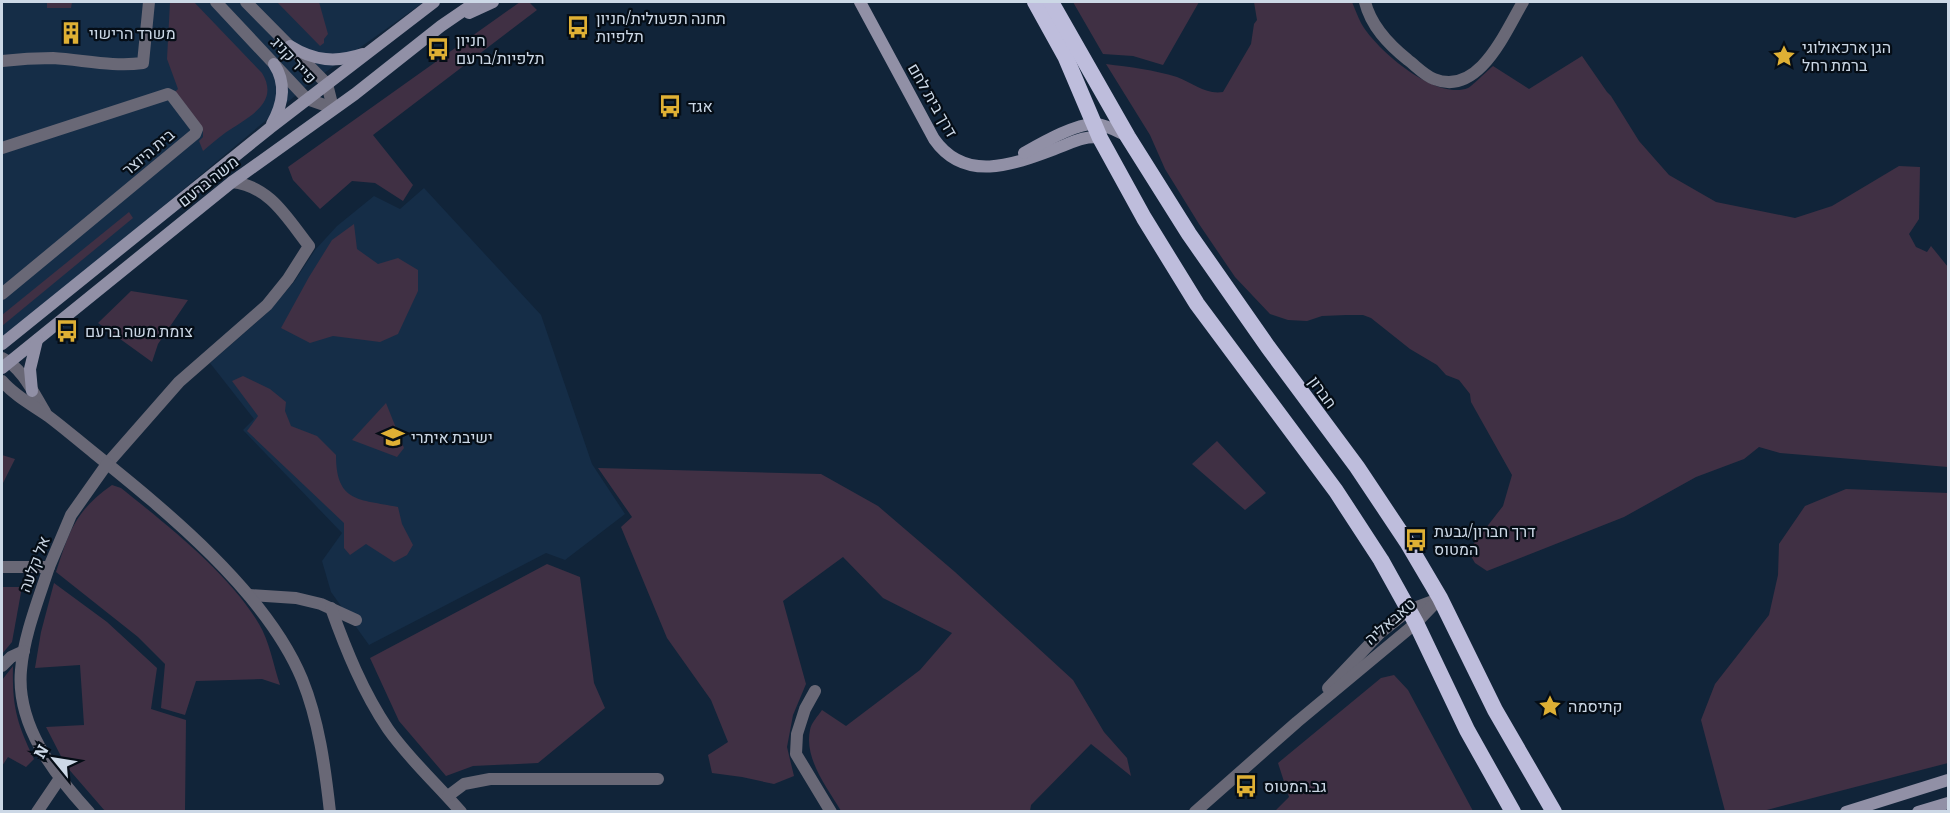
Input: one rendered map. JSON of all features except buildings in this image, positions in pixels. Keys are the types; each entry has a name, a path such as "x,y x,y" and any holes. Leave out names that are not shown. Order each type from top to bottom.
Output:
{"highway":[{"path":"1035,2 1066,58 1096,131 1139,209 1197,304 1336,491 1381,560 1412,617 1467,730 1513,812"},
{"name":"חברון","path":"1051,2 1128,137 1212,267 1384,506 1440,598 1495,710 1554,812"}],"main road":[{"name":"משה ברעם","path":"2,344 270,128 434,2"},
{"path":"441,26 476,2"},
{"path":"441,26 493,2"},
{"name":"דרך בית לחם","path":"860,2 938,144 951,158 976,166 994,166 1011,162 1058,135 1096,131"},
{"name":"משה ברעם","path":"4,362 37,339 232,182 377,77 441,26"},
{"path":"290,46 314,58 330,60 341,60 369,52"},
{"path":"270,128 283,94 281,77 274,64"},
{"path":"1096,131 1113,129 1128,137"},
{"path":"32,391 30,369 37,339"},
{"path":"1846,812 1948,780"},
{"path":"1918,812 1948,803"}],"street":[{"path":"2,62 21,58 54,58 122,66 143,63 149,2"},
{"name":"פייר קניג","path":"216,2 308,99 333,108"},
{"name":"פייר קניג","path":"246,2 327,84 333,108"},
{"path":"1365,2 1368,16 1398,52 1433,78 1443,81 1463,81 1478,72 1498,44 1522,2"},
{"name":"בית היוצר","path":"2,148 168,94 172,96 197,129 195,134 2,294"},
{"name":"אל קלעה","path":"89,812 49,763 30,727 21,697 21,671 27,633 49,567 71,515 107,464 179,382 267,305 288,279 309,246 275,203 262,192 247,184 232,182"},
{"path":"4,362 32,391 47,416"},
{"path":"2,381 107,464 220,564 249,595 268,620 302,678 315,718 325,766 330,812"},
{"path":"2,567 49,567"},
{"path":"249,595 296,598 321,604 356,620"},
{"name":"טאבאליה","path":"1195,812 1297,722 1368,645 1440,598"},
{"path":"331,608 347,651 367,693 388,729 414,762 461,812"},
{"path":"2,666 11,657 24,651"},
{"path":"814,691 797,734 796,754 831,812"},
{"path":"37,812 60,777"},
{"path":"448,796 464,784 490,779 658,779"}],"shaded area":[{"path":"2,2 424,2 313,81 2,341"},
{"path":"47,2 72,2 71,8 47,8"},
{"path":"170,2 194,2 262,73 267,84 264,102 258,109 203,151 199,141 203,137 203,129 174,93 178,89 167,59"},
{"path":"277,2 319,2 328,34 324,43 320,46"},
{"path":"520,2 530,3 537,10 373,135 413,185 403,201 375,183 352,181 320,209 293,180 288,167"},
{"path":"1073,2 1199,2 1163,65 1133,56 1103,54"},
{"path":"1254,2 1352,2 1361,23 1393,59 1424,80 1455,90 1470,87 1493,66 1529,89 1582,56 1611,96 1639,141 1669,175 1716,202 1795,218 1832,206 1899,166 1920,167 1919,219 1909,234 1916,247 1927,252 1931,246 1948,267 1948,467 1780,453 1759,447 1744,459 1696,477 1624,517 1487,571 1475,563 1468,551 1503,506 1512,475 1471,402 1470,394 1459,380 1446,375 1437,365 1410,349 1371,318 1363,315 1322,316 1307,321 1288,320 1270,314 1235,277 1199,224 1165,169 1150,135 1106,64 1160,72 1211,92 1223,92 1251,44 1254,24 1257,20"},
{"path":"424,188 541,315 592,464 625,514 565,560 546,553 369,645 331,592 322,561 342,533 243,430 254,419 210,363 267,313 294,282 315,250 337,226 374,196 400,209"},
{"path":"129,212 133,218 2,326 2,315"},
{"path":"354,224 357,249 378,264 398,258 418,270 418,291 398,334 380,342 333,336 310,343 281,328 332,240"},
{"path":"131,291 188,300 158,344 152,362 98,323"},
{"path":"243,376 270,389 286,402 285,411 291,426 317,436 336,455 340,482 352,496 398,507 402,524 413,545 407,555 394,562 366,544 350,555 344,548 344,523 247,431 258,416 232,381"},
{"path":"386,403 404,448 397,457 352,440"},
{"path":"1217,441 1266,493 1245,510 1192,464"},
{"path":"2,455 15,459 2,485"},
{"path":"598,468 821,474 878,506 955,572 1073,680 1104,732 1127,758 1131,776 1091,744 1031,805 1030,811 841,811 813,762 809,741 813,722 822,710 846,726 920,670 952,633 883,598 843,557 783,601 806,684 793,715 787,747 794,776 774,784 712,773 708,755 728,742 711,700 667,638 621,527 632,517"},
{"path":"112,485 121,488 177,534 231,586 263,630 280,685 262,679 196,681 185,715 161,708 165,664 138,637 56,572 65,545 81,513"},
{"path":"1846,489 1948,493 1948,763 1763,811 1725,811 1701,720 1715,684 1769,615 1778,575 1779,544 1805,506"},
{"path":"547,564 580,577 594,683 605,708 538,763 473,766 446,776 399,721 370,658"},
{"path":"54,583 107,622 157,668 151,709 186,720 185,811 105,811 66,766 46,727 84,725 80,665 35,668 41,632"},
{"path":"2,587 22,587 12,642 2,654"},
{"path":"13,666 13,693 17,714 23,735 34,759 26,767 8,757 2,766 2,680"},
{"path":"1394,675 1408,690 1473,811 1275,811 1289,797 1278,763 1381,678"}],"place":[{"name":"תחנה תפעולית/חניון תלפיות","path":"578,27"},
{"name":"משרד הרישוי","path":"71,33"},
{"name":"חניון תלפיות/ברעם","path":"438,49"},
{"name":"הגן ארכאולוגי ברמת רחל","path":"1784,56"},
{"name":"אגד","path":"670,106"},
{"name":"צומת משה ברעם","path":"67,331"},
{"name":"ישיבת איתרי","path":"393,437"},
{"name":"דרך חברון/גבעת המטוס","path":"1416,540"},
{"name":"קתיסמה","path":"1550,706"},
{"name":"גב.המטוס","path":"1246,786"}]}
